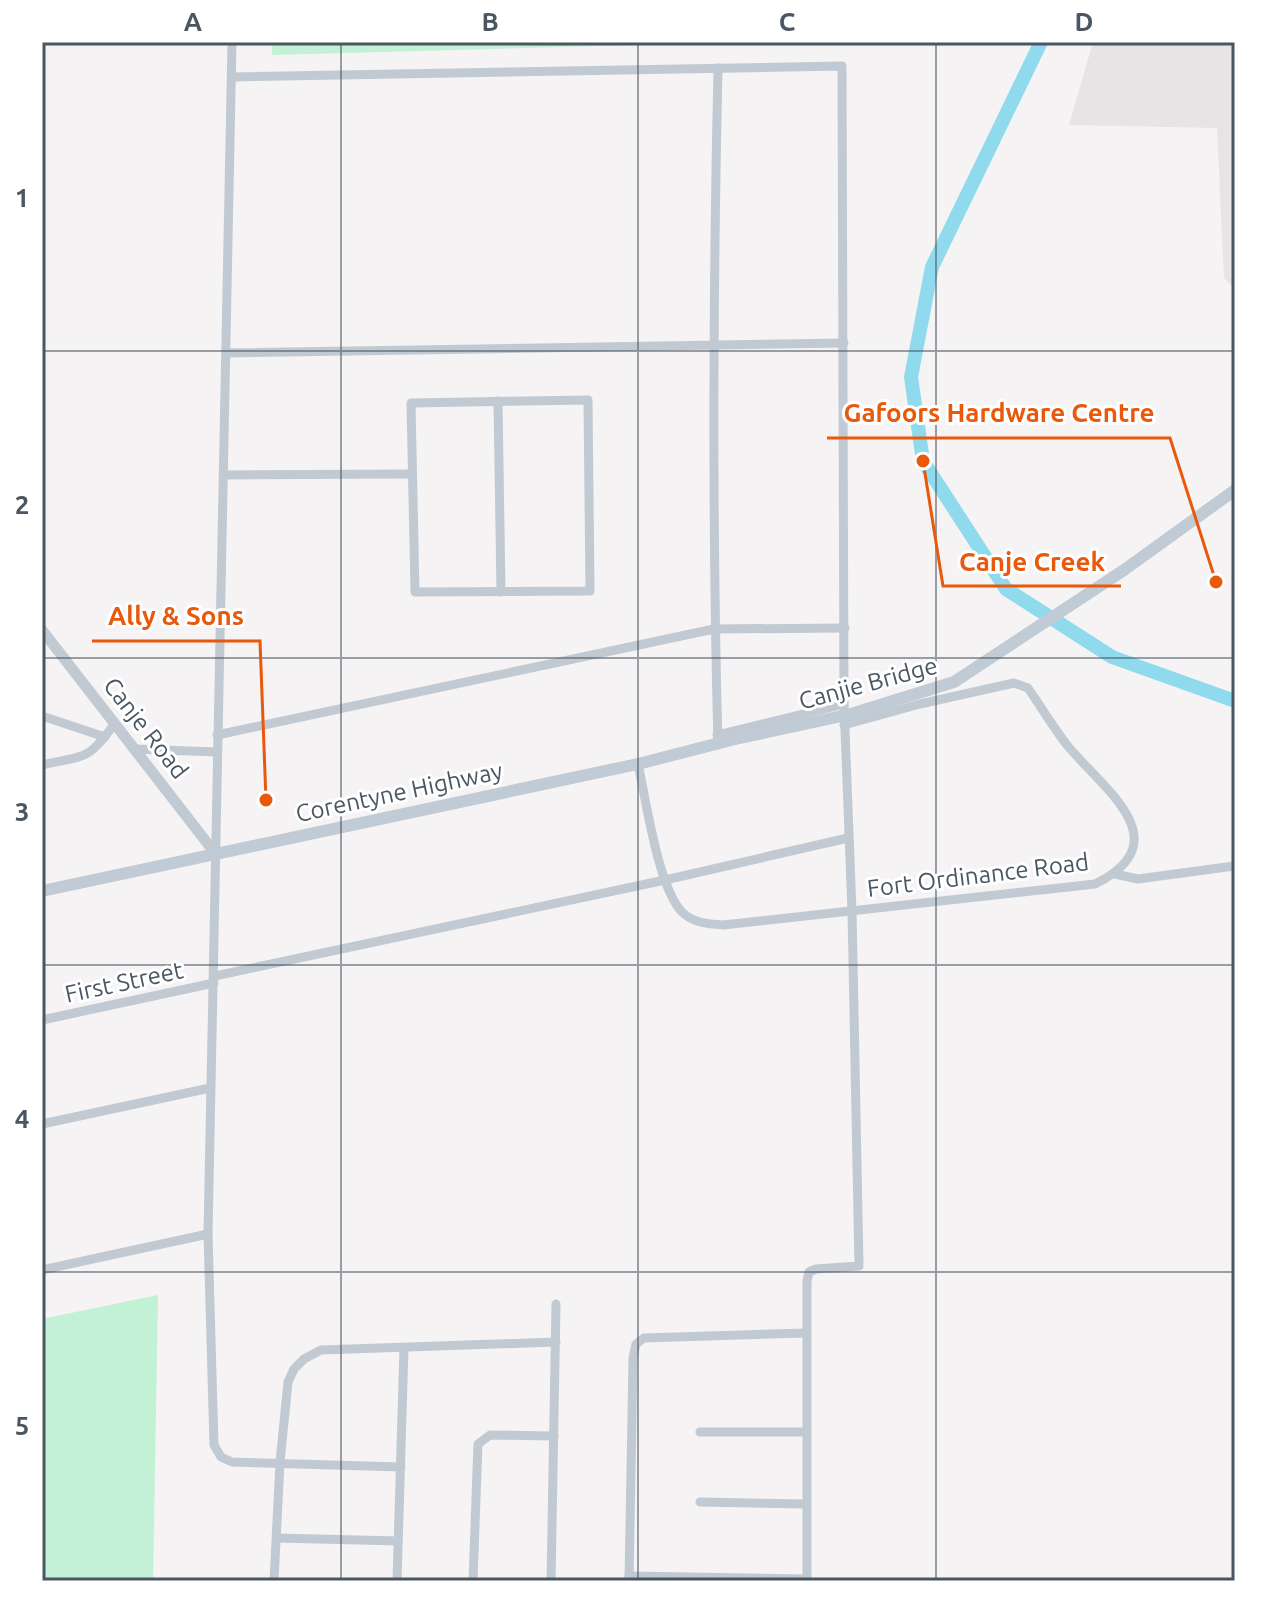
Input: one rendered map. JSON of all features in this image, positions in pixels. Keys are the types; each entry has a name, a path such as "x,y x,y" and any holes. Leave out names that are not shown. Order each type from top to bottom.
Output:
{"main road":[{"name":"Canjie Bridge","path":"718,740 851,714 954,682 1124,570 1235,490"},
{"name":"Corentyne Highway","path":"42,891 638,764 718,740"}],"street":[{"path":"232,42 208,1234 214,1445 221,1457 232,1462 401,1467"},
{"path":"232,77 842,66 844,725 852,911 859,1266 809,1272 805,1333 807,1580 629,1578 633,1358 636,1344 644,1338 805,1333"},
{"path":"718,68 713,345 714,629 718,740 844,704"},
{"path":"226,353 844,343"},
{"path":"588,400 590,591 415,592 411,474 411,403 588,400"},
{"path":"498,401 501,592"},
{"path":"224,475 411,474"},
{"path":"217,735 714,629 845,628"},
{"name":"Canje Road","path":"42,630 215,853"},
{"name":"Fort Ordinance Road","path":"638,764 672,899 684,914 703,924 723,925 1095,884 1115,874 1129,861 1133,838 1129,816 1117,798 1067,745 1028,688 1022,684 1014,683 920,704 844,725"},
{"path":"42,716 105,737"},
{"path":"42,765 90,754 115,723"},
{"path":"135,749 217,752"},
{"name":"First Street","path":"42,1020 848,838"},
{"path":"1115,874 1138,879 1234,866"},
{"path":"42,1124 210,1088"},
{"path":"42,1270 208,1234"},
{"path":"551,1581 556,1304"},
{"path":"274,1581 288,1382 294,1369 304,1359 321,1350 556,1342"},
{"path":"397,1581 404,1348"},
{"path":"700,1432 806,1432"},
{"path":"473,1581 478,1444 490,1435 554,1436"},
{"path":"700,1502 806,1504"},
{"path":"277,1538 398,1541"}],"shaded area":[{"path":"1093,42 1235,42 1235,289 1224,278 1217,128 1069,125"}],"green space":[{"path":"272,42 742,42 272,55"},
{"path":"158,1295 153,1581 42,1581 42,1319"}],"waterway":[{"path":"1041,42 932,267 911,377 923,461 1006,589 1112,657 1235,701"}],"place":[{"name":"Canje Creek","path":"923,461"},
{"name":"Gafoors Hardware Centre","path":"1216,582"},
{"name":"Ally & Sons","path":"266,800"}]}
